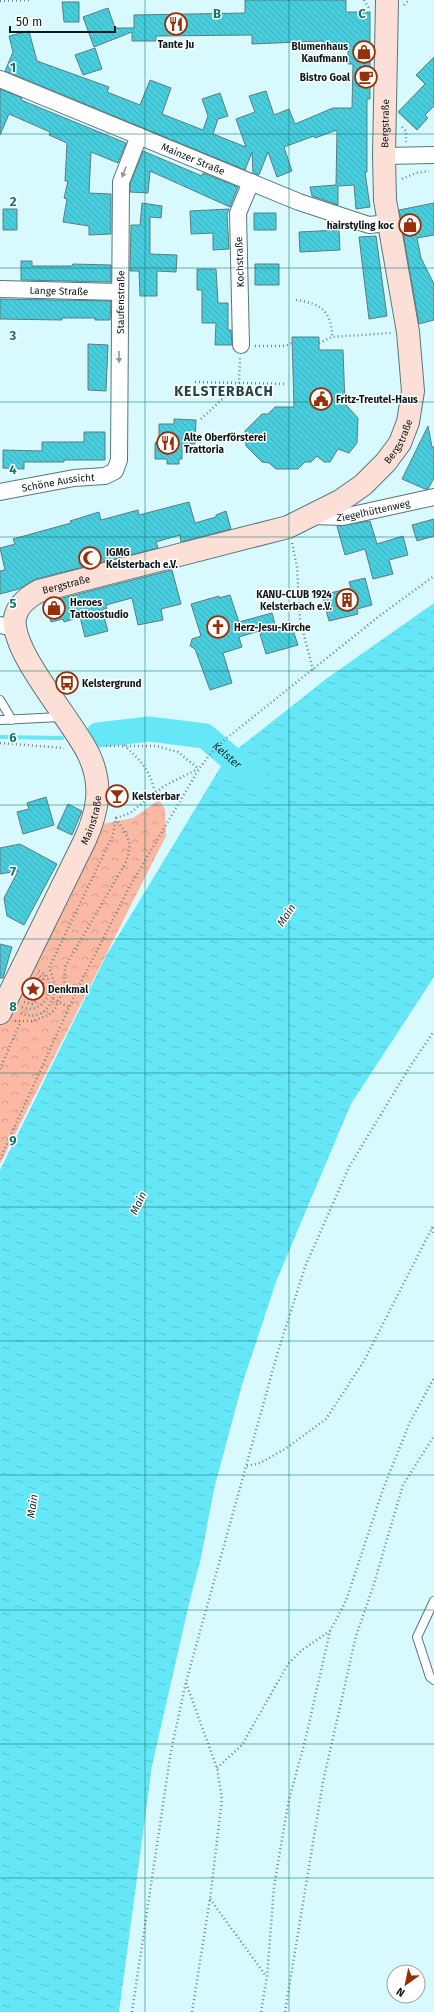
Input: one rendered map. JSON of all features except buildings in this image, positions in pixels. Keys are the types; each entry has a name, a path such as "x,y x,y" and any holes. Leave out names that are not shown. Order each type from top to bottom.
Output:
{"street":[{"name":"Bergstraße","path":"8,626 28,597 39,591 288,527 340,501 377,472 400,443 408,422 413,391 408,332 385,200 384,156 388,0"},
{"name":"Mainzer Straße","path":"0,79 299,202 369,226 389,223"},
{"name":"Staufenstraße","path":"114,471 119,460 120,182 138,136"},
{"path":"384,156 434,155"},
{"name":"Kochstraße","path":"241,345 238,213 251,182"},
{"name":"Lange Straße","path":"0,289 119,292"},
{"name":"Schöne Aussicht","path":"0,492 74,478 105,476 114,471"},
{"name":"Ziegelhüttenweg","path":"311,516 343,517 434,497"},
{"name":"Mainstraße","path":"8,626 89,755 96,779 98,800 106,816 85,840 19,973 10,1015"}],"lane":[{"path":"0,700 12,720"},
{"path":"0,720 64,717"},
{"path":"434,1601 418,1637 430,1677 434,1680"}],"path":[{"path":"0,1 32,0"},
{"path":"296,300 306,301 323,310 332,325 332,337"},
{"path":"319,344 332,337 382,334"},
{"path":"201,419 239,383 241,345 285,346 292,343"},
{"path":"195,382 285,384"},
{"path":"292,545 297,567 300,620 313,670"},
{"path":"0,1159 69,1007 130,886 210,753 382,614 434,576"},
{"path":"0,743 71,748"},
{"path":"124,745 142,762 150,776 155,793"},
{"path":"106,746 156,746 178,752 199,769"},
{"path":"106,816 130,813 164,786 199,769"},
{"path":"10,1015 30,1016 40,1013 53,999 56,989 54,977 49,968 113,835 106,816"},
{"path":"10,1015 21,1021 33,1021 49,1015 59,1002 64,989 65,967 126,862 131,850 129,838 106,816"},
{"path":"17,998 28,1004 32,1004 40,996 44,984 40,976 31,971 27,978 19,973"},
{"path":"22,1007 29,1010 36,1009 48,997 50,989 49,979 40,971"},
{"path":"53,999 69,1007"},
{"path":"0,1069 21,1021"},
{"path":"132,2012 171,1751 186,1682 277,1355 305,1267 349,1167 409,1068 434,1031"},
{"path":"247,1466 260,1463 285,1449 326,1419 364,1361 434,1224"},
{"path":"432,1228 434,1234"},
{"path":"261,2012 266,1976 274,1887 288,1804 306,1737 330,1631 346,1601 383,1489 410,1422 434,1378"},
{"path":"285,2012 323,1782 356,1636 403,1485 434,1436"},
{"path":"216,1768 242,1745 288,1664 302,1650 330,1631"},
{"path":"186,1682 216,1768 222,1800 210,1899 192,2012"},
{"path":"210,1899 266,1976"}],"green space":[{"path":"159,800 165,809 166,836 0,1164 0,1018 102,824 133,818"}],"water":[{"name":"Main","path":"434,603 434,977 351,1104 276,1282 242,1385 214,1489 201,1558 152,1766 119,2012 0,2012 0,1170 106,956 226,758 326,679"}],"waterway":[{"name":"Kelster","path":"98,735 149,729 205,736 255,779"},
{"name":"Kelster","path":"0,737 62,738"}],"place":[{"name":"Tante Ju","path":"176,24"},
{"name":"Blumenhaus Kaufmann","path":"364,52"},
{"name":"Bistro Goal","path":"366,77"},
{"name":"hairstyling koc","path":"410,225"},
{"name":"Fritz-Treutel-Haus","path":"321,399"},
{"name":"Alte Oberförsterei Trattoria","path":"168,443"},
{"name":"IGMG Kelsterbach e.V.","path":"90,558"},
{"name":"KANU-CLUB 1924 Kelsterbach e.V.","path":"347,600"},
{"name":"Heroes Tattoostudio","path":"54,608"},
{"name":"Herz-Jesu-Kirche","path":"218,627"},
{"name":"Kelstergrund","path":"67,683"},
{"name":"Kelsterbar","path":"117,796"},
{"name":"Denkmal","path":"33,989"}],"district":[{"name":"KELSTERBACH","path":"224,391"}]}
